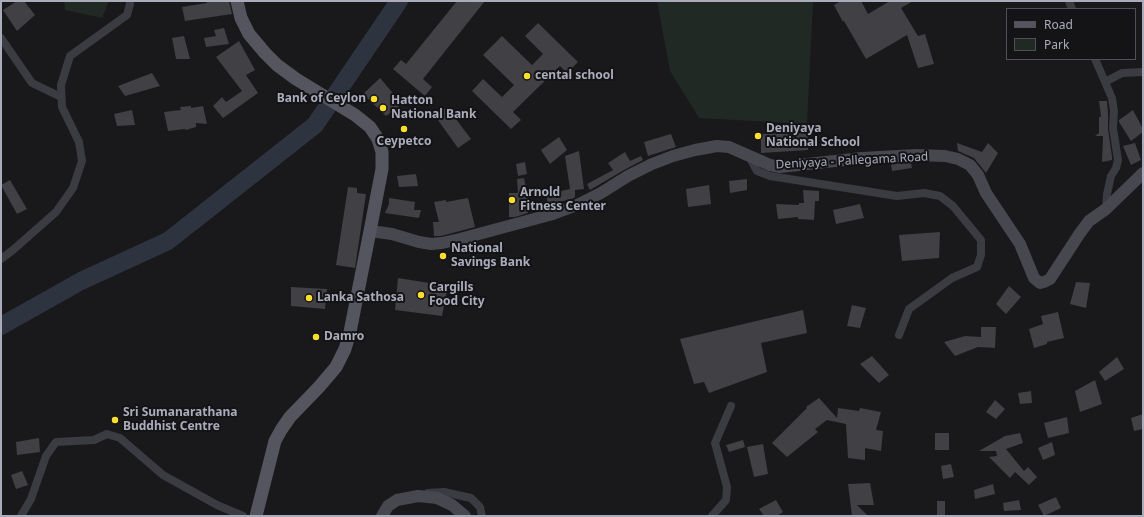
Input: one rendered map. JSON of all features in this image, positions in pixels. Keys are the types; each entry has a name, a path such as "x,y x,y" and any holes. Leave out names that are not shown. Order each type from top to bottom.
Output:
{"main road":[{"path":"237,1 241,18 249,34 265,53 277,65 296,79 355,115 370,127 378,139 382,152 382,168 350,332 336,366 319,387 290,417 275,441 256,516"},
{"name":"Deniyaya - Pallegama Road","path":"370,231 392,234 431,244 442,243 553,214 577,205 601,193 628,176 652,164 673,156 717,146 729,147 770,165 780,167 862,158 916,155 945,156 958,159 970,165 978,175 986,193 1020,244 1034,278 1040,283 1050,279 1080,233 1089,222 1106,209 1143,173"},
{"path":"382,516 388,506 397,500 418,496 437,498 452,505 464,516"}],"street":[{"path":"1,259 56,212 73,188 82,161 79,142 62,107 61,97 61,86 70,56 127,15 130,1"},
{"path":"1,38 32,83 61,97"},
{"path":"1095,60 1112,98 1118,160 1116,168 1110,176 1106,209"},
{"path":"1105,82 1122,73 1143,72"},
{"path":"749,156 757,171 770,176 896,196 924,193 940,196 953,206 981,240 981,255 977,266 952,278 909,309 900,335"},
{"path":"712,516 726,500 727,486 715,443 731,406"},
{"path":"22,516 31,499 46,456 56,442 94,440 107,434 120,438 163,475 217,506 243,516"},
{"path":"418,496 429,493 444,492 471,498 480,507 482,516"}],"green space":[{"path":"64,1 109,1 102,18 65,10"},
{"path":"657,1 813,1 807,124 699,118 670,71"}],"building":[{"path":"17,1 24,1 35,15 17,31 3,10"},
{"path":"206,1 229,1 232,14 185,21 182,7 207,3"},
{"path":"457,1 485,1 423,79 432,87 425,96 393,69 401,60 406,64"},
{"path":"841,1 861,1 868,14 890,1 913,1 901,8 918,36 925,34 934,64 918,68 907,35 866,59 834,5"},
{"name":"cental school","path":"538,23 578,62 567,73 560,66 513,112 521,120 511,129 472,91 483,79 502,97 514,85 483,55 502,36 532,65 543,54 525,36"},
{"path":"224,28 229,44 206,47 204,38 216,36 214,30"},
{"path":"184,36 190,59 176,59 172,38"},
{"path":"239,41 255,70 246,75 258,93 223,118 213,106 222,97 226,102 242,91 216,57"},
{"path":"152,73 160,86 125,96 118,86"},
{"path":"380,78 402,104 386,116 363,94"},
{"path":"1099,101 1107,101 1108,129 1112,157 1112,160 1102,162 1103,136 1095,136 1099,133 1099,117 1101,117"},
{"path":"191,106 191,108 203,106 207,124 196,123 196,127 186,130 168,131 164,112 181,110 180,107"},
{"path":"447,107 471,139 458,148 435,116"},
{"path":"132,110 135,125 117,126 114,114"},
{"path":"1133,110 1143,129 1143,132 1131,141 1119,120"},
{"path":"808,133 808,150 761,153 761,134"},
{"path":"671,134 676,147 648,156 644,142"},
{"path":"559,137 567,150 550,164 541,150"},
{"path":"957,143 982,152 988,143 998,153 986,173 974,158 958,151"},
{"path":"1135,143 1141,160 1131,165 1123,146"},
{"path":"579,151 584,189 575,190 574,198 547,204 547,194 570,189 565,156"},
{"path":"625,152 630,161 641,156 643,160 590,190 587,184 613,170 608,163"},
{"path":"525,162 527,174 518,176 516,164"},
{"path":"911,163 912,168 892,171 891,164"},
{"path":"416,174 418,186 399,187 397,176"},
{"name":"Arnold Fitness Center","path":"524,178 528,193 528,213 515,217 509,217 509,193 518,193 517,179"},
{"path":"747,179 747,190 730,193 729,181"},
{"path":"10,180 27,209 17,214 1,185"},
{"path":"709,185 711,204 688,207 686,189"},
{"path":"348,187 357,188 357,193 366,194 355,268 336,265"},
{"path":"803,190 819,191 819,201 815,201 814,220 798,219 798,217 778,219 776,204 799,205 799,203 804,203"},
{"path":"389,198 415,202 414,210 421,210 419,218 385,213 389,204"},
{"path":"468,198 475,227 441,236 434,236 433,222 439,222 434,202 446,200 446,202"},
{"path":"860,204 864,218 836,224 833,210"},
{"path":"940,232 939,258 902,261 899,235"},
{"name":"Cargills Food City","path":"398,278 448,286 442,316 395,310"},
{"path":"1076,282 1090,283 1086,308 1070,304"},
{"path":"1009,286 1021,297 1006,314 996,304"},
{"name":"Lanka Sathosa","path":"291,287 327,289 325,309 291,306"},
{"path":"852,305 866,308 860,328 847,326"},
{"path":"803,310 807,333 761,343 767,372 709,393 704,382 694,384 680,339"},
{"path":"1058,312 1064,338 1047,342 1047,344 1034,348 1029,329 1043,324 1041,316"},
{"path":"981,327 996,327 995,348 978,347 955,356 944,342 965,336 981,337"},
{"path":"872,356 889,375 879,383 860,364"},
{"path":"1117,357 1124,369 1105,381 1099,372"},
{"path":"1095,380 1102,404 1080,412 1075,391"},
{"path":"1031,391 1032,403 1020,404 1018,393"},
{"path":"819,398 837,418 838,408 859,411 860,408 881,412 876,430 883,431 881,451 865,448 865,460 848,458 846,424 827,420 815,429 818,432 787,457 772,443 807,408 806,407"},
{"path":"995,400 1005,409 996,419 986,412"},
{"path":"1143,414 1143,429 1134,431 1131,418"},
{"path":"1067,417 1069,433 1048,438 1044,423"},
{"path":"935,433 949,433 949,450 935,450"},
{"path":"1020,433 1023,443 1006,449 1024,471 1028,467 1037,477 1029,485 1015,472 1010,478 989,457 997,456 996,451 979,451 1005,436"},
{"path":"39,438 40,452 17,455 16,442"},
{"path":"743,440 745,447 729,452 726,445"},
{"path":"1052,442 1055,455 1043,460 1038,448"},
{"path":"763,444 768,474 754,477 747,447"},
{"path":"951,464 954,477 943,479 941,466"},
{"path":"22,471 28,485 16,489 11,475"},
{"path":"870,483 874,505 857,505 868,516 852,516 848,484"},
{"path":"993,484 995,494 975,499 974,490"},
{"path":"1056,497 1061,508 1044,516 1038,505"},
{"path":"776,500 783,512 777,516 764,516 759,509"},
{"path":"1019,500 1021,510 1004,511 1003,503"},
{"path":"937,501 945,501 945,516 937,516"}],"waterway":[{"path":"1,326 81,281 168,241 315,125 399,1"}],"place":[{"name":"cental school","path":"527,76"},
{"name":"Bank of Ceylon","path":"374,99"},
{"name":"Hatton National Bank","path":"383,108"},
{"name":"Ceypetco","path":"404,129"},
{"name":"Deniyaya National School","path":"758,136"},
{"name":"Arnold Fitness Center","path":"512,200"},
{"name":"National Savings Bank","path":"443,256"},
{"name":"Cargills Food City","path":"421,295"},
{"name":"Lanka Sathosa","path":"309,298"},
{"name":"Damro","path":"316,337"},
{"name":"Sri Sumanarathana Buddhist Centre","path":"115,420"}]}
